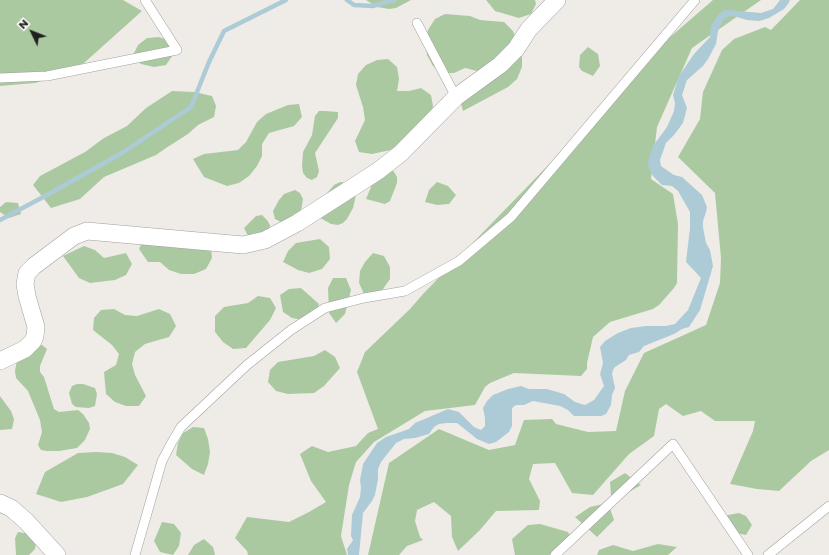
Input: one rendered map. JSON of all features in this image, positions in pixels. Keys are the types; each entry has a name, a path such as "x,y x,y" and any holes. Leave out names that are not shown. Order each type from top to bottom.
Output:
{"street":[{"path":"0,361 25,349 33,341 35,336 36,327 25,284 28,273 34,266 74,236 87,231 243,245 265,240 297,223 378,171 401,153 456,97 500,65 516,49 529,29 557,0"},
{"path":"0,503 11,508 26,521 47,552"}],"lane":[{"path":"0,78 11,79 47,76 177,50 146,0"},
{"path":"135,555 162,461 181,428 247,365 291,330 325,308 364,298 405,291 459,261 511,217 695,0"},
{"path":"417,23 456,97"},
{"path":"555,555 673,444 748,555"},
{"path":"768,555 829,506"}],"green space":[{"path":"0,0 123,0 142,11 84,63 64,74 35,83 0,86"},
{"path":"366,0 411,0 396,8 389,9 377,7"},
{"path":"486,0 535,0 536,4 531,14 519,18 495,11"},
{"path":"713,0 761,0 692,48 657,127 651,179 673,194 678,224 677,283 674,288 659,305 653,309 610,322 593,337 587,369 581,376 514,373 490,383 485,387 475,405 425,411 374,442 356,462 349,485 341,536 347,555 248,555 247,551 235,538 247,517 289,522 326,502 311,481 300,454 312,446 328,452 356,446 368,433 378,429 357,372 365,352 409,310 593,119 661,45"},
{"path":"800,0 829,0 829,450 811,461 779,491 730,484 753,431 755,421 715,421 701,411 683,416 666,404 659,409 654,436 629,454 593,495 572,493 555,463 533,464 529,479 540,501 539,510 496,511 480,530 458,551 452,537 451,516 434,502 417,510 415,521 420,537 423,540 407,546 399,555 368,555 389,463 439,429 489,450 515,445 524,420 552,419 556,424 588,432 616,431 625,391 644,353 706,325 720,283 721,258 715,193 678,157 700,119 703,92 722,50 734,39 765,27 771,30"},
{"path":"445,14 470,16 480,20 504,22 513,31 522,55 522,67 517,79 508,87 463,111 460,100 477,71 465,68 454,73 442,73 433,66 427,55 425,41 428,30 435,19"},
{"path":"159,37 180,45 166,65 154,67 141,64 132,57 138,45 147,38"},
{"path":"588,47 598,54 600,66 593,76 582,71 579,67 580,55"},
{"path":"388,59 397,67 399,79 397,91 409,91 421,88 431,95 433,106 428,130 409,146 372,154 359,152 355,141 365,120 363,107 356,85 358,74 366,65 377,60"},
{"path":"172,91 194,92 212,96 216,106 214,117 198,125 188,134 156,155 104,177 80,199 51,208 33,185 40,176 85,152 104,138 127,126 146,108"},
{"path":"299,104 302,117 294,126 269,133 262,144 262,156 257,166 249,176 239,183 227,186 204,177 193,159 204,154 238,150 246,142 257,122 266,114 288,105"},
{"path":"319,111 338,112 338,118 315,153 319,171 317,177 312,180 307,178 303,173 303,152 312,135 315,116"},
{"path":"389,168 397,177 397,183 390,201 385,204 366,199 371,187 369,182"},
{"path":"340,182 346,183 355,189 356,195 353,208 347,219 338,225 331,224 315,215 317,205 334,185"},
{"path":"437,182 448,186 456,195 449,204 437,205 425,202 429,190"},
{"path":"295,190 300,193 303,199 301,211 281,222 275,219 273,211 279,200 284,194"},
{"path":"6,202 18,203 21,214 9,218 0,212 0,207"},
{"path":"262,215 270,225 269,232 251,238 244,228 256,216"},
{"path":"144,238 211,247 212,258 206,269 194,274 181,274 169,270 160,262 148,262 139,249"},
{"path":"320,239 329,247 330,259 322,269 309,273 298,270 283,262 288,251 296,243"},
{"path":"84,246 95,250 104,258 126,253 132,264 126,275 115,280 90,283 79,278 63,256"},
{"path":"373,253 384,256 390,267 390,279 375,298 364,294 359,283 360,271 365,262"},
{"path":"333,278 346,278 351,290 345,314 336,323 329,313 328,288"},
{"path":"301,288 319,304 315,315 303,320 292,318 283,312 280,295 289,289"},
{"path":"258,296 270,298 276,308 270,320 246,348 233,349 223,342 215,332 215,316 224,307 248,303"},
{"path":"114,309 125,315 137,316 159,309 170,314 176,326 169,337 145,344 135,352 132,364 135,375 146,396 139,406 126,406 115,402 106,394 104,372 116,365 119,354 112,345 93,330 94,318 101,310"},
{"path":"42,345 47,349 40,366 40,372 44,377 54,409 59,412 78,410 83,414 89,423 90,429 85,440 77,448 47,451 41,450 38,445 42,432 40,420 28,391 16,378 15,371 17,360 30,347"},
{"path":"325,350 335,357 340,368 324,386 314,393 288,394 276,391 268,382 270,370 278,362 314,356"},
{"path":"83,384 95,388 97,394 95,406 89,408 76,407 72,404 69,393 72,386"},
{"path":"0,396 11,411 14,419 12,429 0,430"},
{"path":"193,427 204,428 208,439 210,452 204,475 192,469 176,455 178,443 183,433"},
{"path":"78,453 112,453 125,457 138,465 123,484 87,497 61,502 36,494 45,472"},
{"path":"625,473 641,485 629,492 611,496 610,482"},
{"path":"608,503 614,520 597,537 575,517 590,507"},
{"path":"739,513 746,516 752,525 746,535 727,531 722,520 728,515"},
{"path":"162,522 174,524 181,533 179,546 173,555 160,552 154,541"},
{"path":"540,524 568,532 572,540 559,555 515,555 512,539 528,525"},
{"path":"18,532 30,534 36,543 35,549 29,555 16,555 15,538"},
{"path":"204,539 213,547 215,555 188,555 194,545"},
{"path":"658,544 677,547 668,555 597,555 599,550 613,545 633,551"}],"water":[{"path":"780,0 790,0 784,9 769,18 759,21 747,20 733,16 727,17 723,20 718,31 716,44 708,59 703,66 687,80 682,95 687,108 683,123 666,143 660,160 661,166 674,175 682,177 702,195 707,207 703,227 713,266 700,310 689,327 644,346 639,352 629,355 626,360 615,367 612,374 615,388 612,395 611,405 606,414 601,416 574,416 568,410 560,406 533,401 524,405 516,405 512,408 512,426 509,432 496,442 489,444 477,439 457,423 447,423 439,424 434,427 429,434 404,439 396,443 381,462 378,469 375,495 363,513 359,555 348,555 347,549 353,540 351,536 352,515 360,497 360,480 363,464 377,443 386,437 409,429 415,423 448,409 459,412 474,427 481,430 485,426 483,408 487,401 493,395 521,386 529,389 547,389 564,394 575,402 585,405 594,400 604,386 600,374 603,363 600,347 605,341 618,333 631,328 675,324 688,310 701,278 686,262 690,228 690,212 678,191 672,186 662,185 653,176 649,169 648,161 653,146 667,127 674,111 675,103 673,95 679,76 694,54 710,37 711,26 717,17 722,11 727,10 761,13 773,9"}],"waterway":[{"path":"0,220 122,153 191,107 209,62 224,31 286,0"},
{"path":"347,0 354,5 373,6 394,0"}]}
